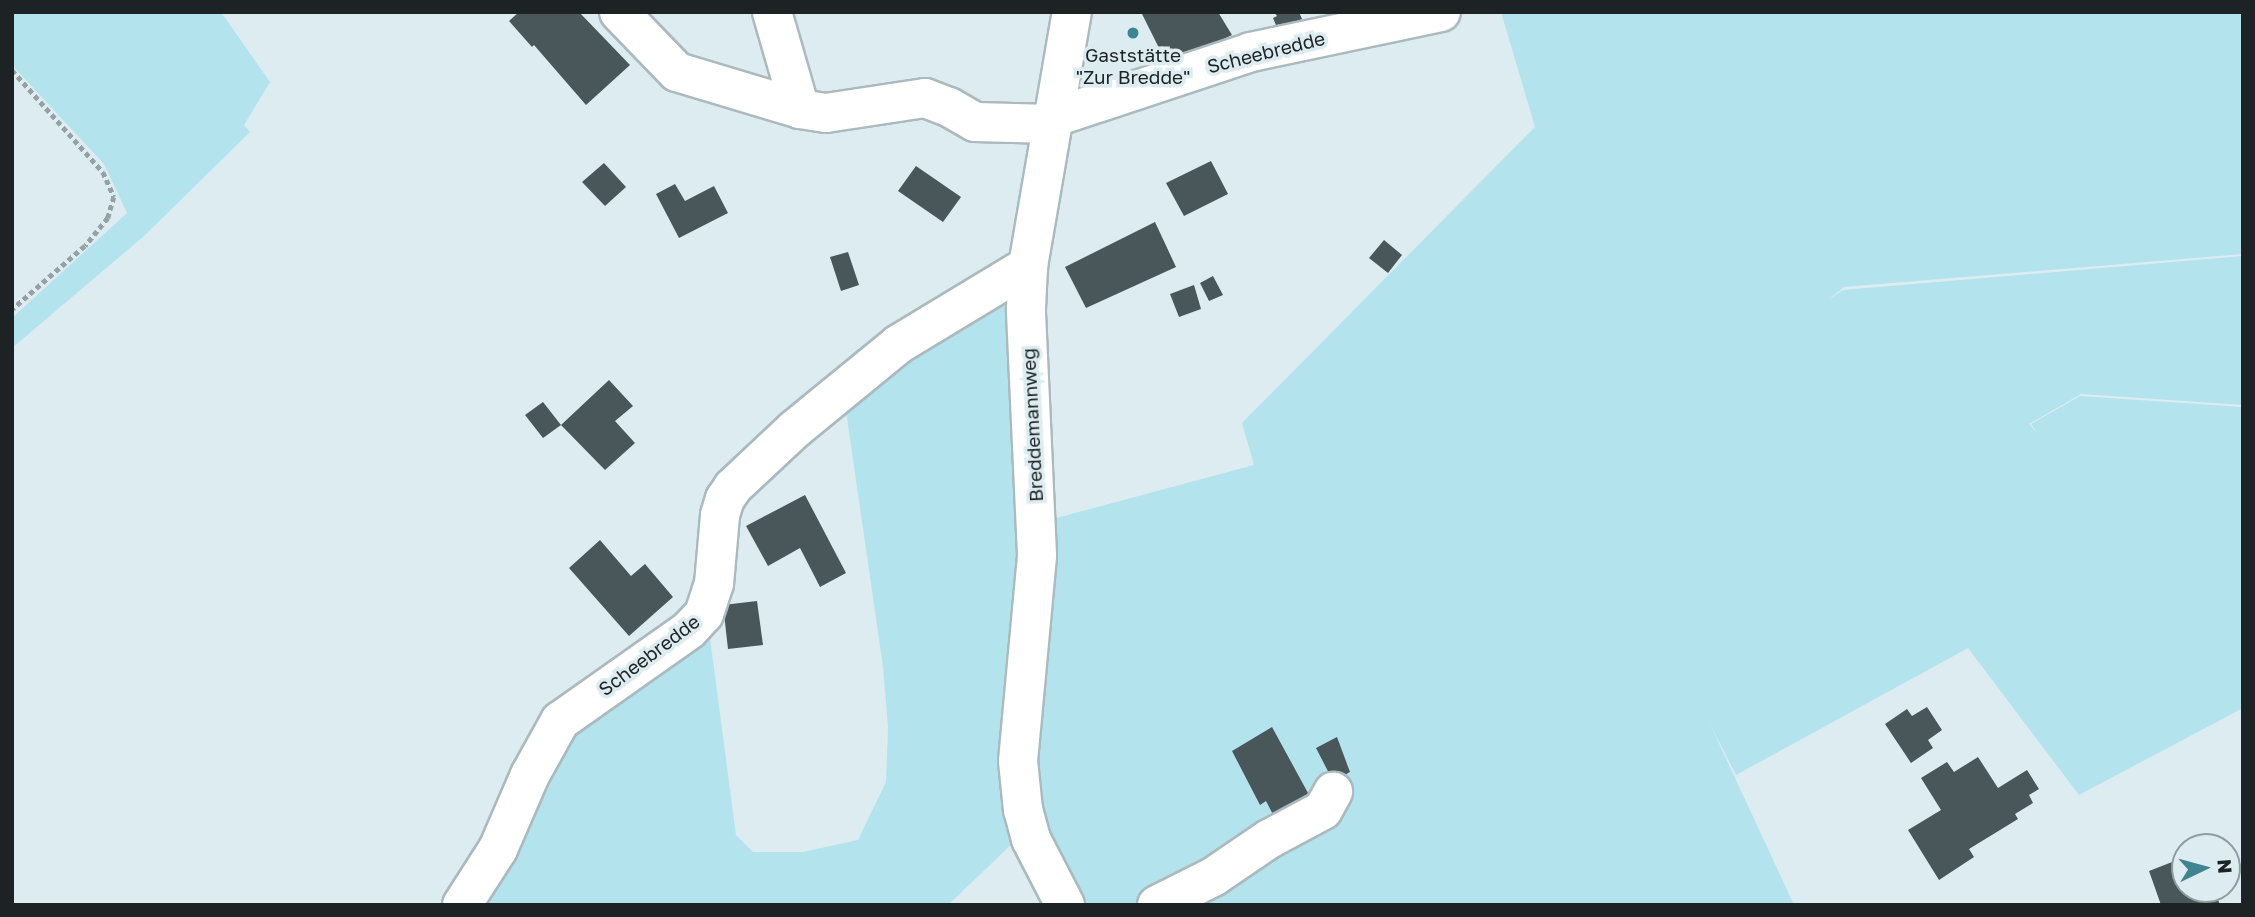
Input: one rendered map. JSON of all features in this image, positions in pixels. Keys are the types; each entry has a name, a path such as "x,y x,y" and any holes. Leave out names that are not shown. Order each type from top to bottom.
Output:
{"street":[{"name":"Scheebredde","path":"619,12 677,72 800,109 826,113 925,99 949,107 975,122 1054,120 1251,52 1441,12"},
{"path":"772,12 800,109"},
{"name":"Breddemannweg","path":"1065,905 1031,839 1023,810 1018,761 1037,555 1026,309 1028,266 1072,12"},
{"name":"Scheebredde","path":"462,905 498,849 530,775 560,722 689,630 704,614 714,584 720,515 724,499 733,486 795,429 899,344 1028,266"},
{"path":"1157,905 1213,877 1269,839 1323,810 1333,792"}],"path":[{"path":"12,71 103,172 114,197 108,218 85,246 12,310"}],"shaded area":[{"path":"12,12 221,12 270,82 244,125 250,132 144,236 12,348 12,318 127,213 104,164 12,65"},
{"path":"1501,12 2243,12 2243,254 1844,287 1828,300 1843,290 2243,256 2243,405 2081,394 2029,424 2039,435 2031,424 2080,396 2243,407 2243,708 2079,795 1968,648 1736,775 1709,722 1794,905 1082,905 1048,834 1033,786 1049,520 1254,465 1242,423 1535,127"},
{"path":"1014,283 1026,512 1015,841 948,905 470,905 574,718 708,623 736,835 753,852 803,852 858,840 886,782 888,727 883,667 844,397"}],"building":[{"path":"519,12 579,12 630,65 586,105 534,45 532,47 509,21"},
{"path":"1141,12 1218,12 1232,35 1168,66"},
{"path":"1274,12 1299,12 1302,19 1278,30 1273,18 1277,16"},
{"path":"1211,161 1228,194 1184,216 1166,183"},
{"path":"604,163 626,187 605,206 582,182"},
{"path":"916,166 961,197 943,222 898,191"},
{"path":"675,184 685,201 714,186 728,213 679,238 656,194"},
{"path":"1155,222 1176,267 1086,308 1065,267"},
{"path":"1384,240 1402,255 1388,273 1369,258"},
{"path":"848,252 859,285 841,291 830,257"},
{"path":"1213,276 1223,295 1209,301 1200,283"},
{"path":"1194,285 1201,309 1179,317 1170,294"},
{"path":"609,380 633,406 615,421 635,443 605,470 561,425"},
{"path":"543,402 561,425 543,438 525,415"},
{"path":"805,495 846,573 820,587 800,548 768,566 746,526"},
{"path":"600,540 631,576 645,564 673,597 629,636 569,568"},
{"path":"757,601 763,645 728,649 723,605"},
{"path":"1927,707 1942,730 1928,740 1933,748 1911,763 1885,724 1907,709 1912,716"},
{"path":"1272,727 1314,804 1278,824 1266,801 1260,805 1232,751"},
{"path":"1337,737 1350,772 1333,781 1316,748"},
{"path":"1978,757 1998,788 2027,770 2039,789 2029,795 2033,803 2015,814 2018,819 1969,849 1974,857 1939,880 1908,830 1941,810 1921,778 1947,762 1954,772"},
{"path":"2171,862 2171,903 2220,905 2161,905 2149,871"}],"place":[{"name":"Gaststätte \"Zur Bredde\"","path":"1133,33"}]}
